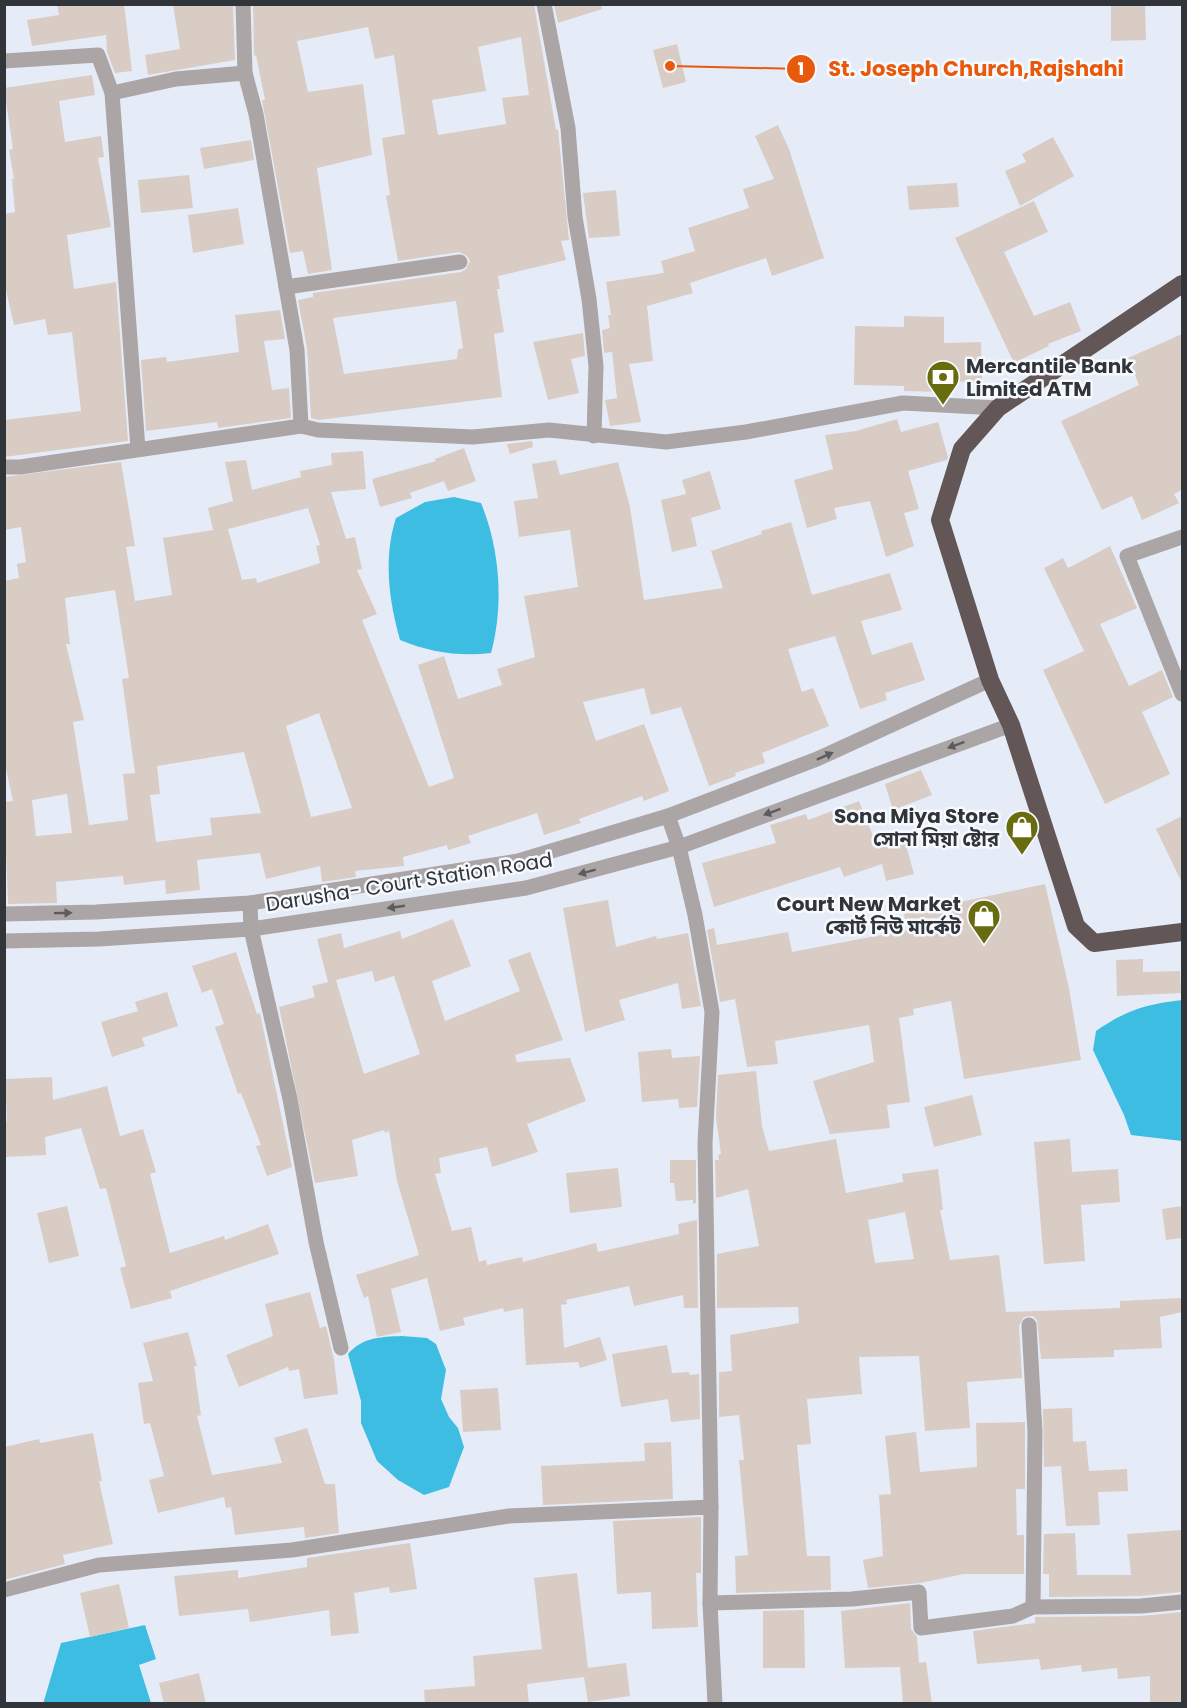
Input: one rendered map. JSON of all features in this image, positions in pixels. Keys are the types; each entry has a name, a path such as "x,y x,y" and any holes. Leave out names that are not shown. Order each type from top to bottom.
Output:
{"highway":[{"path":"1182,285 998,408 962,449 940,520 990,680 1011,725 1076,926 1094,943 1182,932"}],"street":[{"path":"243,4 245,73 256,114 297,350 301,426"},
{"path":"544,4 568,128 575,217 589,298 596,366 594,436"},
{"path":"4,61 98,55 112,93 138,449"},
{"path":"112,93 176,79 245,73"},
{"path":"286,287 460,262"},
{"path":"4,467 20,467 301,426 318,430 473,437 549,430 666,442 746,432 903,403 998,408"},
{"path":"1182,537 1127,556 1182,694"},
{"name":"Darusha- Court Station Road","path":"4,914 96,912 250,903 518,861 668,816 817,759 990,680"},
{"name":"Darusha- Court Station Road","path":"4,941 99,939 251,928 526,888 678,847 1011,725"},
{"path":"668,816 695,915 712,1012 705,1143 711,1507 710,1603 716,1704"},
{"path":"250,903 251,928 290,1099 316,1242 341,1348"},
{"path":"1029,1325 1035,1432 1033,1607"},
{"path":"4,1590 99,1565 292,1550 509,1516 711,1507"},
{"path":"710,1603 852,1599 920,1592 921,1628 1013,1616 1033,1607 1141,1606 1182,1602"}],"water":[{"path":"454,497 481,503 492,539 499,597 491,653 456,654 422,648 400,640 396,625 390,595 389,564 396,518 425,502"},
{"path":"1182,1000 1182,1141 1131,1135 1093,1050 1096,1031 1137,1009"},
{"path":"402,1336 427,1338 436,1344 446,1370 441,1399 449,1417 458,1428 464,1447 449,1487 424,1495 398,1480 377,1461 361,1423 361,1401 348,1354 366,1341"},
{"path":"145,1625 156,1659 139,1665 151,1703 43,1704 61,1643"}],"building":[{"path":"57,4 124,4 132,71 115,73 107,52 106,35 32,46 27,20 59,15"},
{"path":"173,4 233,4 235,60 148,75 145,55 180,49"},
{"path":"253,4 534,4 556,130 558,129 569,240 561,241 566,260 498,276 500,289 497,289 504,332 494,334 502,397 319,420 311,418 307,348 298,300 313,297 313,293 461,272 466,269 470,261 467,256 459,252 398,261 386,196 390,195 382,138 405,134 394,55 375,59 368,27 297,41 308,92 363,84 372,155 317,168 332,270 308,274 303,251 290,253 262,100 265,100 256,55 254,56","holes":["521,37 529,95 502,98 506,124 438,135 432,100 486,91 478,47","456,301 463,348 458,350 457,359 344,374 333,318"]},
{"path":"554,4 601,4 602,9 558,23"},
{"path":"1111,4 1145,4 1146,40 1111,41"},
{"path":"677,44 686,82 663,88 653,50"},
{"path":"92,75 95,95 59,101 65,142 101,136 104,157 98,158 111,227 67,235 74,289 116,282 128,441 4,457 4,420 81,411 72,332 48,335 45,319 14,325 4,282 4,214 15,212 12,179 14,179 9,150 13,149 4,88"},
{"path":"778,125 789,149 824,258 772,276 766,258 690,283 693,293 647,306 653,361 629,364 641,422 610,426 605,400 617,398 612,352 604,353 602,330 610,328 608,315 611,315 606,282 664,273 661,261 695,251 688,228 749,208 743,189 774,179 755,136"},
{"path":"1053,137 1074,176 1020,206 1005,171 1026,162 1022,154"},
{"path":"251,140 254,160 204,169 200,148"},
{"path":"189,175 193,208 141,213 138,180"},
{"path":"957,183 959,207 909,210 907,186"},
{"path":"616,190 620,236 589,238 583,193"},
{"path":"1034,201 1048,232 1004,252 1034,316 1070,302 1081,331 1048,344 1049,346 1014,363 955,238"},
{"path":"238,208 244,244 193,253 188,215"},
{"path":"280,310 285,339 264,341 272,390 289,388 291,418 218,428 217,422 146,431 141,360 166,357 167,362 239,352 235,315"},
{"path":"904,316 944,317 944,343 981,342 982,381 946,382 946,392 904,391 904,386 854,385 855,326 904,327"},
{"path":"583,333 585,356 571,359 579,393 548,400 533,342"},
{"path":"1182,334 1182,490 1174,494 1179,503 1142,520 1132,496 1102,510 1061,421 1139,385 1128,358"},
{"path":"897,419 901,432 938,422 948,457 947,460 908,471 919,509 904,513 914,546 886,557 870,501 834,508 837,519 807,528 794,480 833,469 825,435 856,431"},
{"path":"532,441 533,447 510,454 507,444"},
{"path":"464,448 476,481 448,491 444,481 410,493 412,498 380,507 372,479 436,461 435,459"},
{"path":"363,451 366,489 331,492 346,539 355,537 362,569 357,570 377,614 362,620 429,787 454,778 418,665 444,656 458,699 502,685 497,669 535,657 524,596 578,587 570,530 519,537 514,501 538,498 532,464 556,460 560,475 618,462 630,507 644,600 723,588 711,551 791,522 812,595 890,573 902,610 861,621 872,655 912,642 925,680 885,693 887,700 860,709 835,636 788,649 802,692 813,688 829,726 762,753 765,763 735,773 736,776 709,786 681,707 651,715 644,688 583,702 596,741 644,724 669,791 644,801 642,796 579,819 581,823 544,835 537,813 468,836 471,843 448,850 447,845 403,857 404,866 355,871 356,877 322,882 320,866 266,879 260,853 197,860 200,890 166,894 165,880 124,885 123,876 56,882 57,903 8,904 4,802 13,801 4,760 4,581 19,578 17,564 26,562 21,527 4,530 4,477 121,462 135,546 126,547 135,601 172,595 163,538 213,530 208,508 233,501 225,462 246,460 252,490 301,477 300,471 332,465 331,453","holes":["308,508 320,545 316,546 320,563 257,583 256,578 242,580 228,529","115,590 129,678 122,679 135,773 123,774 128,820 89,825 73,722 84,720 66,644 70,644 65,598","319,713 352,808 311,817 286,726","244,752 261,813 210,818 212,835 156,842 150,795 160,794 157,766","67,794 72,833 36,836 32,800"]},
{"path":"710,471 721,509 691,518 697,546 672,552 661,500 686,494 682,480"},
{"path":"1110,546 1137,608 1100,624 1129,686 1162,670 1173,697 1142,712 1170,774 1105,804 1043,670 1084,651 1044,568 1063,558 1068,568"},
{"path":"921,770 932,795 893,810 885,784"},
{"path":"859,801 875,841 902,831 914,874 886,881 882,864 844,877 840,867 714,907 702,863 776,843 770,825 806,814 808,820"},
{"path":"1182,816 1182,883 1156,829"},
{"path":"1045,884 1069,988 1081,1060 964,1079 951,1001 913,1009 914,1015 899,1018 910,1102 887,1105 890,1128 830,1134 813,1081 874,1062 869,1025 775,1041 778,1064 747,1067 735,999 720,1002 707,930 714,928 717,945 788,932 792,952 907,930 904,914"},
{"path":"608,900 616,947 656,936 657,939 688,933 701,1006 682,1009 678,983 619,1000 625,1020 585,1032 563,908"},
{"path":"453,919 471,966 432,981 445,1021 520,991 508,960 530,952 563,1040 515,1055 517,1062 570,1058 586,1101 527,1124 538,1152 492,1167 487,1147 439,1158 441,1173 435,1174 452,1231 471,1227 479,1262 486,1260 487,1265 522,1257 523,1262 596,1243 598,1252 679,1234 678,1224 697,1220 698,1308 684,1308 683,1295 634,1306 629,1286 566,1300 567,1304 561,1305 564,1348 600,1337 607,1360 580,1368 578,1362 526,1365 523,1308 504,1312 503,1308 463,1318 465,1325 440,1331 427,1278 391,1289 401,1332 377,1337 368,1296 364,1298 356,1275 419,1255 397,1181 389,1131 385,1133 384,1130 352,1140 358,1176 315,1183 279,1007 315,997 312,986 328,982 317,939 341,933 344,948 400,931 402,939","holes":["372,971 375,982 394,976 420,1054 364,1074 336,980"]},
{"path":"236,952 257,1014 260,1013 292,1167 267,1176 256,1146 261,1145 241,1093 238,1094 215,1027 224,1024 212,989 202,993 192,966"},
{"path":"1143,959 1143,972 1180,971 1181,993 1117,996 1116,960"},
{"path":"167,992 178,1026 142,1038 145,1046 112,1057 101,1022 138,1011 135,1002"},
{"path":"671,1049 672,1058 700,1056 697,1107 679,1108 678,1099 642,1102 638,1052"},
{"path":"756,1071 762,1126 769,1151 836,1139 846,1193 903,1182 902,1174 938,1169 943,1210 940,1210 950,1260 999,1255 1006,1312 1120,1308 1120,1301 1182,1298 1182,1312 1160,1317 1162,1348 1114,1350 1114,1357 1041,1359 1037,1320 1033,1316 1024,1317 1019,1326 1022,1378 967,1382 970,1428 925,1431 919,1356 859,1357 862,1394 807,1399 811,1444 797,1445 807,1556 830,1556 831,1590 736,1593 735,1556 748,1555 739,1460 744,1460 739,1415 719,1417 719,1372 732,1371 730,1335 799,1323 798,1307 717,1308 717,1254 759,1246 748,1189 716,1198 715,1160 719,1160 718,1155 721,1154 716,1118 718,1075","holes":["905,1212 914,1259 875,1263 868,1220"]},
{"path":"52,1077 53,1100 107,1086 120,1136 143,1129 156,1172 150,1174 170,1253 224,1236 225,1240 268,1224 279,1254 170,1291 172,1298 131,1309 120,1268 126,1266 106,1188 100,1189 81,1128 45,1137 46,1155 4,1157 4,1122 7,1121 5,1079"},
{"path":"972,1095 982,1135 934,1147 924,1107"},
{"path":"1070,1139 1072,1172 1118,1169 1120,1202 1081,1205 1085,1261 1044,1264 1034,1142"},
{"path":"670,1160 696,1160 696,1203 693,1204 693,1200 676,1201 674,1183 670,1183"},
{"path":"618,1168 622,1207 570,1213 566,1173"},
{"path":"67,1206 79,1256 49,1263 37,1213"},
{"path":"1182,1206 1182,1238 1166,1240 1162,1209"},
{"path":"310,1292 320,1328 326,1326 334,1360 338,1394 304,1399 299,1369 289,1371 288,1367 239,1387 226,1355 273,1336 265,1304"},
{"path":"188,1332 197,1366 194,1366 201,1415 197,1416 212,1475 282,1463 274,1438 307,1428 325,1484 335,1484 339,1533 305,1538 304,1527 235,1535 231,1507 226,1508 224,1497 158,1513 149,1480 164,1476 150,1423 144,1424 138,1383 153,1381 143,1343"},
{"path":"667,1345 672,1373 699,1374 700,1419 671,1422 668,1399 621,1407 612,1354"},
{"path":"498,1388 501,1430 463,1432 460,1390"},
{"path":"1072,1408 1073,1442 1086,1441 1089,1471 1127,1469 1128,1491 1098,1492 1100,1525 1066,1526 1061,1466 1044,1467 1043,1409"},
{"path":"1025,1422 1025,1489 1016,1489 1017,1535 1024,1535 1024,1574 964,1574 920,1583 868,1588 863,1560 883,1556 879,1495 891,1494 885,1436 916,1432 920,1472 977,1467 976,1423"},
{"path":"93,1433 102,1481 99,1481 113,1544 63,1555 65,1564 4,1580 4,1447 39,1439 40,1443"},
{"path":"671,1442 673,1499 543,1505 541,1466 645,1461 644,1443"},
{"path":"701,1517 701,1573 696,1573 698,1627 652,1629 651,1592 617,1594 613,1521"},
{"path":"1182,1530 1182,1592 1140,1596 1049,1597 1049,1574 1043,1574 1044,1534 1075,1533 1077,1575 1131,1575 1127,1534"},
{"path":"410,1543 417,1589 390,1593 389,1587 354,1593 359,1633 331,1636 329,1610 250,1622 248,1609 179,1616 174,1576 238,1570 238,1578 307,1567 307,1558"},
{"path":"577,1573 588,1668 626,1663 630,1696 588,1702 584,1677 527,1684 529,1704 425,1704 424,1690 475,1686 473,1656 542,1649 534,1578"},
{"path":"119,1584 129,1628 90,1637 80,1593"},
{"path":"910,1603 911,1629 917,1637 919,1663 926,1662 932,1704 903,1704 900,1667 845,1668 841,1611"},
{"path":"804,1610 805,1668 763,1668 763,1611"},
{"path":"1182,1612 1182,1704 1150,1704 1150,1676 1118,1679 1117,1668 1082,1672 1081,1665 1041,1670 1039,1659 977,1664 973,1631 1035,1623 1035,1617 1141,1616"},
{"path":"199,1673 206,1704 164,1704 159,1683"}],"place":[{"name":"St. Joseph Church,Rajshahi","path":"670,66"},
{"name":"Mercantile Bank Limited ATM","path":"943,406"},
{"name":"Sona Miya Store সোনা মিয়া ষ্টোর","path":"1022,856"},
{"name":"Court New Market কোর্ট নিউ মার্কেট","path":"984,945"}]}
